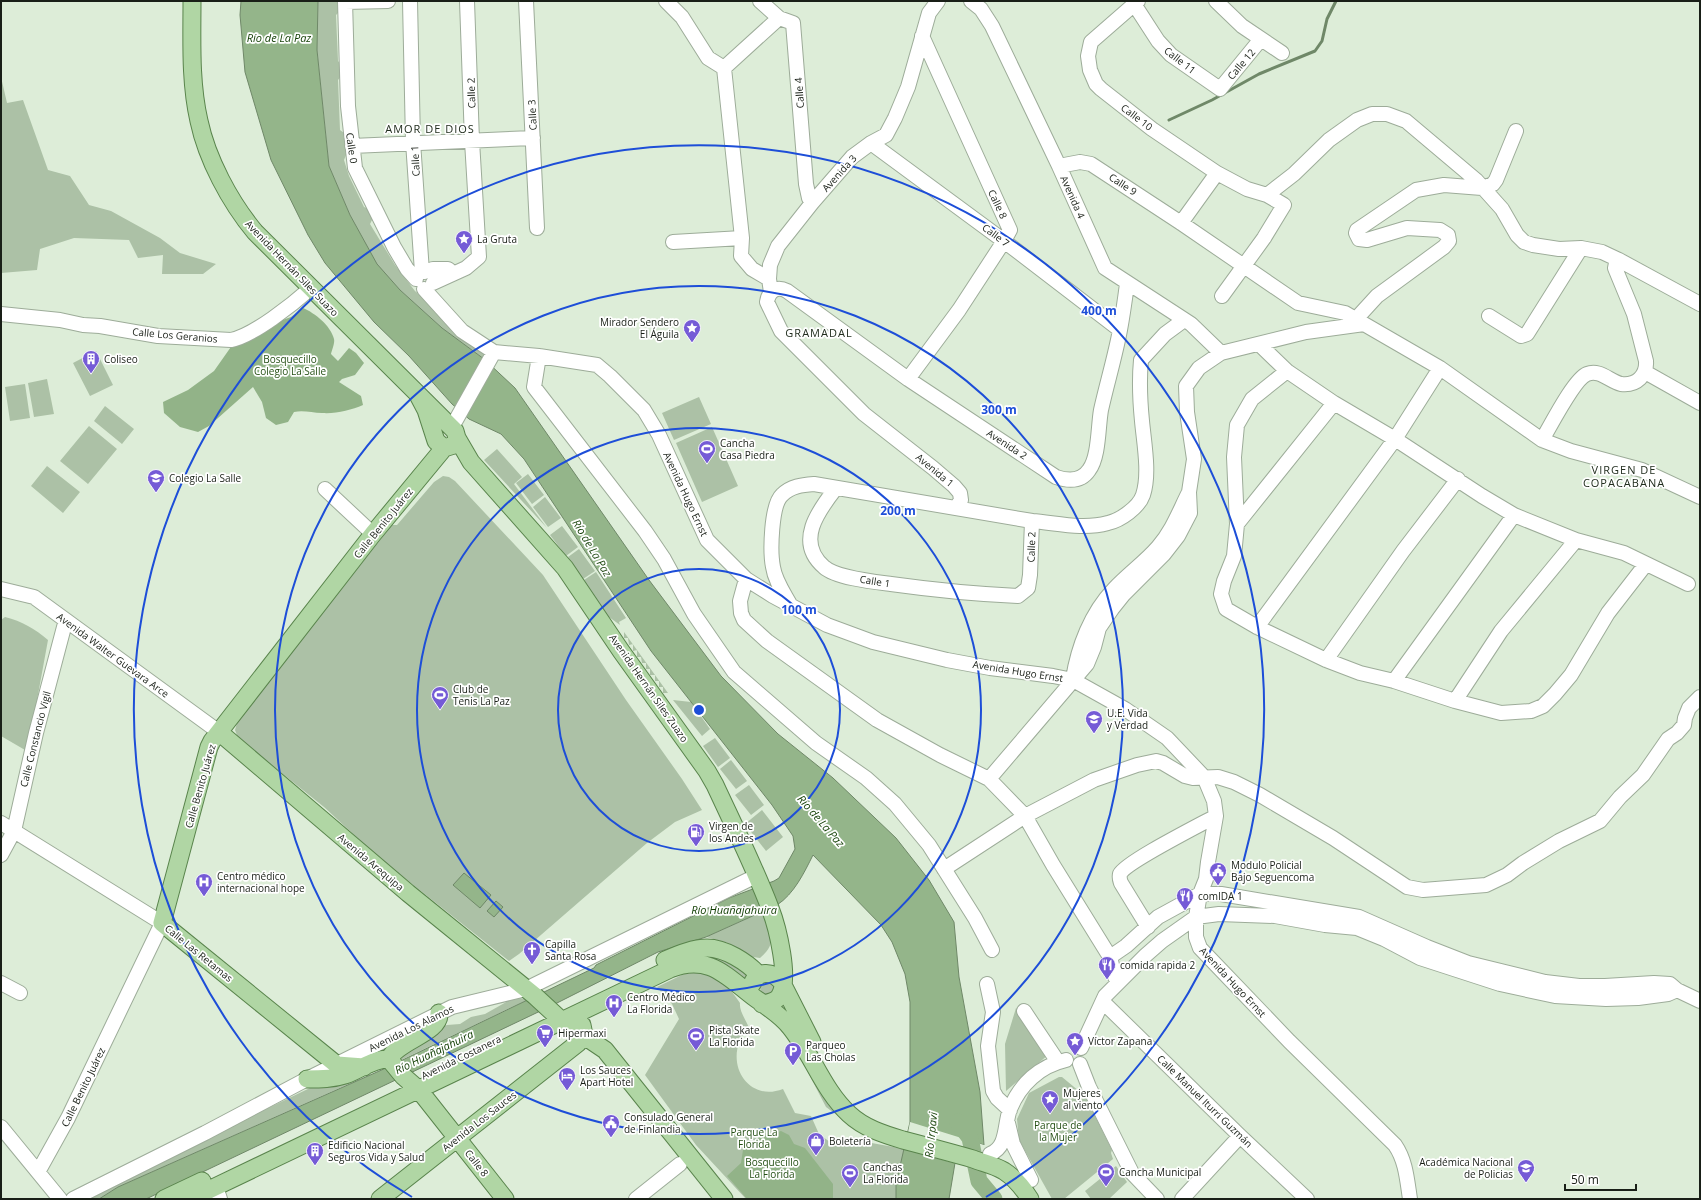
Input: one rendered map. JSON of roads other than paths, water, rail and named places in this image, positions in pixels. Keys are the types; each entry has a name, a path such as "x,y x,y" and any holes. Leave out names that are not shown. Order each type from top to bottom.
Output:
{"main road":[{"name":"Avenida Hernán Siles Suazo","path":"192,1 195,93 199,121 209,152 235,206 255,232 417,393 449,436"},
{"name":"Avenida Hernán Siles Zuazo","path":"449,436 565,568 621,651 716,785 770,908 779,942 784,976 783,985"},
{"name":"Calle Benito Juárez","path":"162,923 209,747 219,732 449,436"},
{"name":"Avenida Arequipa","path":"219,732 339,835 580,1034 612,1057 685,1160 709,1199"},
{"name":"Calle Las Retamas","path":"162,923 337,1065"},
{"path":"761,974 779,942"},
{"name":"Avenida Costanera","path":"164,1199 403,1074 545,1005 696,949 718,949 751,966 761,974"},
{"name":"Avenida Costanera","path":"545,1005 585,1009 670,969 694,963 706,964 723,972 790,1026 832,1095 849,1114 873,1130 908,1136"},
{"path":"783,985 777,999 771,1002 758,1000 751,987 754,979 761,974 770,973 776,976 783,985 839,1090 852,1105 868,1117 908,1136 1013,1164 1031,1180 1043,1199"},
{"path":"580,1034 585,1009"},
{"path":"403,1074 395,1050 420,1036 435,1024 438,1019 438,1013"},
{"name":"Avenida Los Sauces","path":"380,1199 458,1137 580,1034"},
{"path":"307,1079 345,1075 382,1059 403,1074"},
{"path":"337,1065 364,1067"},
{"name":"Avenida Costanera","path":"190,1199 218,1193 403,1074"},
{"name":"Calle 8","path":"403,1074 458,1137 505,1199"},
{"path":"994,1159 1014,1178 1030,1199"},
{"name":"Avenida Arequipa","path":"685,1160 724,1199"}],"street":[{"path":"345,2 388,1"},
{"name":"Calle 1","path":"410,1 413,142 426,283"},
{"name":"Calle 2","path":"426,283 469,266 479,257 472,141 467,1"},
{"name":"Calle 3","path":"526,1 537,228"},
{"path":"666,1 682,17 708,58 724,68"},
{"name":"Calle 4","path":"760,1 778,18 793,23 806,184 809,198 812,203"},
{"path":"922,36 929,13 938,1"},
{"name":"Avenida 4","path":"971,1 981,9 992,26 1059,166 1105,268 1127,284 1184,320 1202,334 1221,353"},
{"name":"Calle 12","path":"1216,1 1232,18 1282,53"},
{"name":"Calle 0","path":"345,2 348,106 355,168 376,212 407,269 426,283 462,331 492,358"},
{"name":"Calle 11","path":"1136,3 1158,41 1171,55 1220,89"},
{"name":"Calle 10","path":"1136,3 1091,42 1088,63 1092,77 1101,89 1152,129 1217,173 1247,189 1267,195 1284,205 1264,238 1243,267"},
{"path":"724,68 778,18"},
{"name":"Avenida 3","path":"770,285 770,265 778,246 812,203 852,157 871,143 886,135 908,87 922,36"},
{"name":"Calle 8","path":"908,379 959,310 1010,230 922,36"},
{"name":"Calle 12","path":"1220,89 1261,39"},
{"path":"724,68 742,238 741,256 752,269 770,285"},
{"path":"1267,195 1294,174 1329,140 1356,120 1372,114 1387,114 1406,121 1476,180 1502,209 1517,236 1524,242 1558,249 1581,248 1602,252 1700,304"},
{"path":"989,780 1073,680 1076,663 1092,619 1113,590 1158,547 1171,531 1189,492 1194,459 1187,412 1186,386 1199,368 1221,353 1306,332 1360,321 1377,296 1444,247 1449,241 1448,235 1440,230 1406,228 1367,240 1360,239 1356,233 1360,227 1416,190 1444,185 1482,188 1493,184 1516,131"},
{"path":"352,146 413,142 533,138"},
{"name":"Calle 7","path":"871,143 1004,241 1120,330"},
{"name":"Calle 9","path":"1059,166 1080,162 1091,164 1298,303 1345,313 1360,321 1440,368 1542,440 1570,451 1642,470 1700,497"},
{"path":"1181,223 1217,173"},
{"path":"673,242 742,238"},
{"path":"1489,316 1521,336 1527,334 1581,248"},
{"path":"1542,440 1582,377 1588,374 1597,374 1623,384 1636,382 1642,378 1645,372 1646,361 1634,314 1615,268 1616,263 1619,260"},
{"path":"1222,296 1243,267"},
{"name":"Avenida 2","path":"770,285 776,289 781,288 787,291 908,379 1056,477 1067,481 1075,480 1089,471 1094,461 1101,411 1120,330 1127,284"},
{"name":"Avenida 1","path":"770,285 767,302 781,331 864,414 934,468 954,486 960,493 961,500 956,508"},
{"name":"Calle Los Geranios","path":"1,314 60,320 83,325 100,326 158,336 231,340 241,338 298,300 311,288"},
{"path":"1032,521 1065,526 1109,523 1125,515 1136,506 1143,495 1146,475 1140,395 1141,360 1166,334 1184,320"},
{"path":"1258,344 1287,371 1334,403 1395,439 1482,496 1514,515 1576,540 1624,553 1688,584"},
{"path":"539,356 535,373 534,387 645,531 664,559 694,614 734,672 816,743 866,778 895,804 929,845 975,918 992,950"},
{"name":"Avenida Hugo Ernst","path":"492,358 539,356 596,365 621,386 644,410 659,435 707,540 735,570 746,579 791,606 827,625 873,642 983,666 1073,680 1125,708 1167,738 1204,777 1214,801 1216,816 1206,879 1200,894 1196,917 1196,937 1200,948 1204,954 1289,1041 1395,1145 1401,1153 1410,1199"},
{"path":"449,436 492,358"},
{"path":"1257,627 1395,439 1440,368"},
{"path":"1287,371 1252,399 1237,425 1234,458 1237,524 1234,556 1224,581 1221,594 1226,609 1257,627 1326,660 1360,673 1394,681 1455,701 1501,713 1531,711 1543,706 1571,675 1608,614 1646,564"},
{"path":"1645,372 1700,403"},
{"path":"1237,524 1334,403"},
{"path":"1326,660 1403,551 1458,480"},
{"path":"791,606 779,584 773,567 771,539 774,515 779,499 791,488 800,485 814,484 956,508"},
{"name":"Calle 1","path":"836,488 823,504 811,528 810,546 824,568 841,575 863,580 957,593 1018,596"},
{"path":"325,489 373,534"},
{"name":"Calle 2","path":"956,508 1032,521 1030,575 1028,588 1018,596"},
{"path":"1394,681 1514,515"},
{"path":"1455,701 1501,631 1576,540"},
{"path":"746,579 740,601 741,613 744,620 767,641 877,720 989,780 1025,816 1114,971"},
{"name":"Avenida Walter Guevara Arce","path":"1,589 34,597 219,732"},
{"name":"Calle Constancio Vigil","path":"1,855 14,831 36,732 64,627 67,621"},
{"path":"944,869 1025,816 1094,780 1147,762 1156,761 1163,763 1185,776 1192,778 1204,777 1223,779 1260,795 1333,838 1407,887 1423,890 1486,885 1507,875 1523,863 1559,841 1600,822 1620,797 1643,775 1668,739 1677,733 1684,725 1689,708 1700,697"},
{"path":"1148,927 1122,883 1120,874 1154,850 1216,816"},
{"name":"Calle Las Retamas","path":"1,824 162,923"},
{"name":"Avenida Los Alamos","path":"73,1199 438,1013 468,1002 545,1005 758,881"},
{"path":"1081,1048 1103,1002 1114,971 1126,946 1158,917 1200,894 1221,894 1358,923 1420,958 1500,984 1555,996 1606,999 1638,998 1668,994 1677,990 1700,1001"},
{"path":"1114,971 1162,941 1196,917 1219,914 1252,914 1274,916 1326,925 1358,923"},
{"name":"Calle Benito Juárez","path":"38,1172 68,1118 162,923"},
{"path":"1,983 20,993"},
{"path":"987,984 993,1012 988,1046 993,1091 1009,1115 1013,1144 1031,1180"},
{"name":"Calle Manuel Iturri Guzmán","path":"1103,1002 1240,1136 1307,1199"},
{"path":"1024,1011 1062,1061 1070,1065 1080,1064"},
{"path":"994,1159 1002,1144 1009,1115 1019,1091 1027,1081 1040,1070 1062,1061 1069,1048 1075,1046 1081,1048 1085,1056 1080,1064"},
{"path":"1080,1064 1089,1087 1132,1173 1157,1199"},
{"path":"1,1127 60,1199"},
{"path":"1182,1199 1240,1136"},
{"path":"636,1199 685,1160"}],"water":[{"name":"Río de La Paz","path":"241,1 318,1 317,50 329,166 350,215 377,264 400,290 442,328 484,359 515,388 649,580 721,676 778,734 833,778 896,838 929,880 954,922 959,977 980,1092 984,1145 964,1139 955,1163 949,1199 896,1199 896,1184 910,1122 910,1002 905,974 892,942 881,925 813,855 802,876 789,895 777,905 706,937 658,952 555,1004 146,1199 99,1199 118,1187 386,1068 594,968 596,965 729,898 774,881 779,878 795,849 793,836 772,805 651,651 524,459 501,434 469,419 452,404 409,356 374,322 325,263 308,235 271,160 245,72 240,15"},
{"path":"464,873 491,895 480,908 453,885"},
{"path":"496,901 503,907 494,917 487,911"}],"waterway":[{"path":"1169,120 1212,100 1259,74 1315,51 1322,41 1327,19 1336,1"},
{"path":"958,1122 970,1138 979,1181 994,1199"}],"place":[{"name":"La Gruta","path":"464,254"},
{"name":"Mirador Sendero El Águila","path":"692,343"},
{"name":"Coliseo","path":"91,374"},
{"name":"Cancha Casa Piedra","path":"707,464"},
{"name":"Colegio La Salle","path":"156,493"},
{"name":"Club de Tenis La Paz","path":"440,710"},
{"name":"U.E. Vida y Verdad","path":"1094,734"},
{"name":"Virgen de los Andes","path":"696,847"},
{"name":"Modulo Policial Bajo Seguencoma","path":"1218,886"},
{"name":"Centro médico internacional hope","path":"204,897"},
{"name":"comIDA 1","path":"1185,911"},
{"name":"Capilla Santa Rosa","path":"532,965"},
{"name":"comida rapida 2","path":"1107,980"},
{"name":"Centro Médico La Florida","path":"614,1018"},
{"name":"Hipermaxi","path":"545,1048"},
{"name":"Pista Skate La Florida","path":"696,1051"},
{"name":"Víctor Zapana","path":"1075,1056"},
{"name":"Parqueo Las Cholas","path":"793,1066"},
{"name":"Los Sauces Apart Hotel","path":"567,1091"},
{"name":"Mujeres al viento","path":"1050,1114"},
{"name":"Consulado General de Finlandia","path":"611,1138"},
{"name":"Boletería","path":"816,1156"},
{"name":"Edificio Nacional Seguros Vida y Salud","path":"315,1166"},
{"name":"Académica Nacional de Policias","path":"1526,1183"},
{"name":"Cancha Municipal","path":"1106,1187"},
{"name":"Canchas La Florida","path":"850,1188"}],"district":[{"name":"AMOR DE DIOS","path":"430,129"},
{"name":"GRAMADAL","path":"819,333"},
{"name":"VIRGEN DE COPACABANA","path":"1624,476"}],"park label":[{"name":"Bosquecillo Colegio La Salle","path":"290,364"},
{"name":"Parque de la Mujer","path":"1058,1130"},
{"name":"Parque La Florida","path":"754,1138"},
{"name":"Bosquecillo La Florida","path":"772,1168"}],"water label":[{"name":"Río Huañajahuira","path":"734,910"},
{"name":"Río Huañajahuira","path":"434,1052"},
{"name":"Río Irpavi","path":"931,1135"}]}
